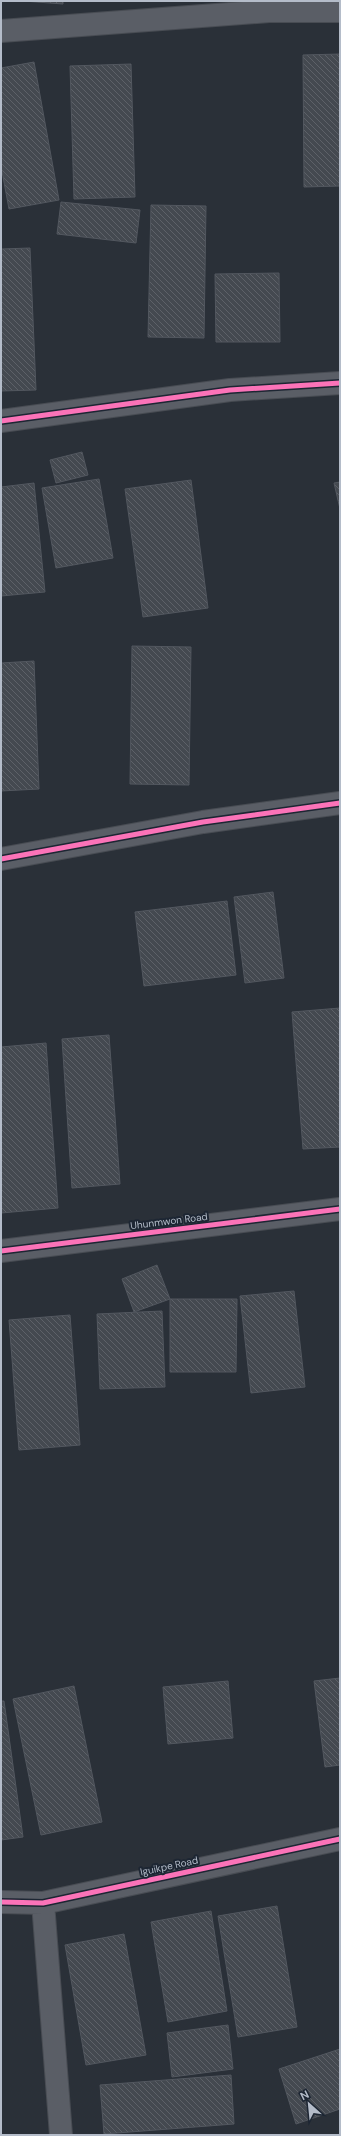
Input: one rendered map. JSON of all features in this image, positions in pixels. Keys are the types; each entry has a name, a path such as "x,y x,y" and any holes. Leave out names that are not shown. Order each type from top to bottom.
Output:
{"street":[{"path":"1,31 269,11 340,11"},
{"path":"1,421 230,390 340,383"},
{"path":"1,859 203,822 340,803"},
{"name":"Uhunmwon Road","path":"1,1251 340,1209"},
{"name":"Iguikpe Road","path":"1,1902 43,1902 340,1839"},
{"path":"43,1902 61,2135"}],"building":[{"path":"23,1 63,1 63,4"},
{"path":"340,54 340,186 304,187 303,55"},
{"path":"34,62 59,200 9,209 1,166 1,68"},
{"path":"131,64 135,197 74,199 70,66"},
{"path":"61,202 140,210 136,243 57,234"},
{"path":"151,205 206,206 204,338 148,337"},
{"path":"30,248 36,390 1,391 1,249"},
{"path":"279,273 280,342 216,342 215,274"},
{"path":"82,452 88,475 56,483 50,460"},
{"path":"99,479 113,558 56,568 42,488"},
{"path":"191,480 208,608 143,617 125,489"},
{"path":"340,482 340,509 334,483"},
{"path":"34,483 45,592 1,596 1,487"},
{"path":"132,646 191,647 189,785 130,784"},
{"path":"34,661 39,789 1,791 1,663"},
{"path":"273,892 284,978 245,983 234,897"},
{"path":"227,901 236,975 144,986 135,912"},
{"path":"340,1008 340,1147 303,1149 292,1012"},
{"path":"109,1035 120,1184 72,1188 62,1039"},
{"path":"46,1043 58,1208 1,1213 1,1047"},
{"path":"157,1265 170,1299 134,1312 122,1279"},
{"path":"294,1291 305,1387 251,1393 240,1296"},
{"path":"170,1299 237,1299 236,1372 170,1372"},
{"path":"162,1311 165,1387 100,1389 97,1314"},
{"path":"70,1315 80,1445 19,1450 9,1320"},
{"path":"340,1678 340,1765 325,1767 314,1681"},
{"path":"228,1681 233,1738 168,1744 163,1687"},
{"path":"74,1686 102,1822 41,1835 13,1699"},
{"path":"1,1701 4,1701 23,1837 1,1840"},
{"path":"277,1906 297,2027 238,2037 218,1916"},
{"path":"211,1911 227,2011 168,2022 151,1922"},
{"path":"124,1934 146,2055 86,2065 65,1945"},
{"path":"228,2025 233,2069 172,2077 167,2033"},
{"path":"340,2049 340,2109 296,2124 279,2069"},
{"path":"231,2075 234,2124 104,2134 100,2085"}],"cycle path":[{"path":"1,421 230,390 340,383"},
{"path":"1,859 203,822 340,803"},
{"path":"1,1251 340,1209"},
{"path":"1,1902 43,1903 340,1839"}]}
